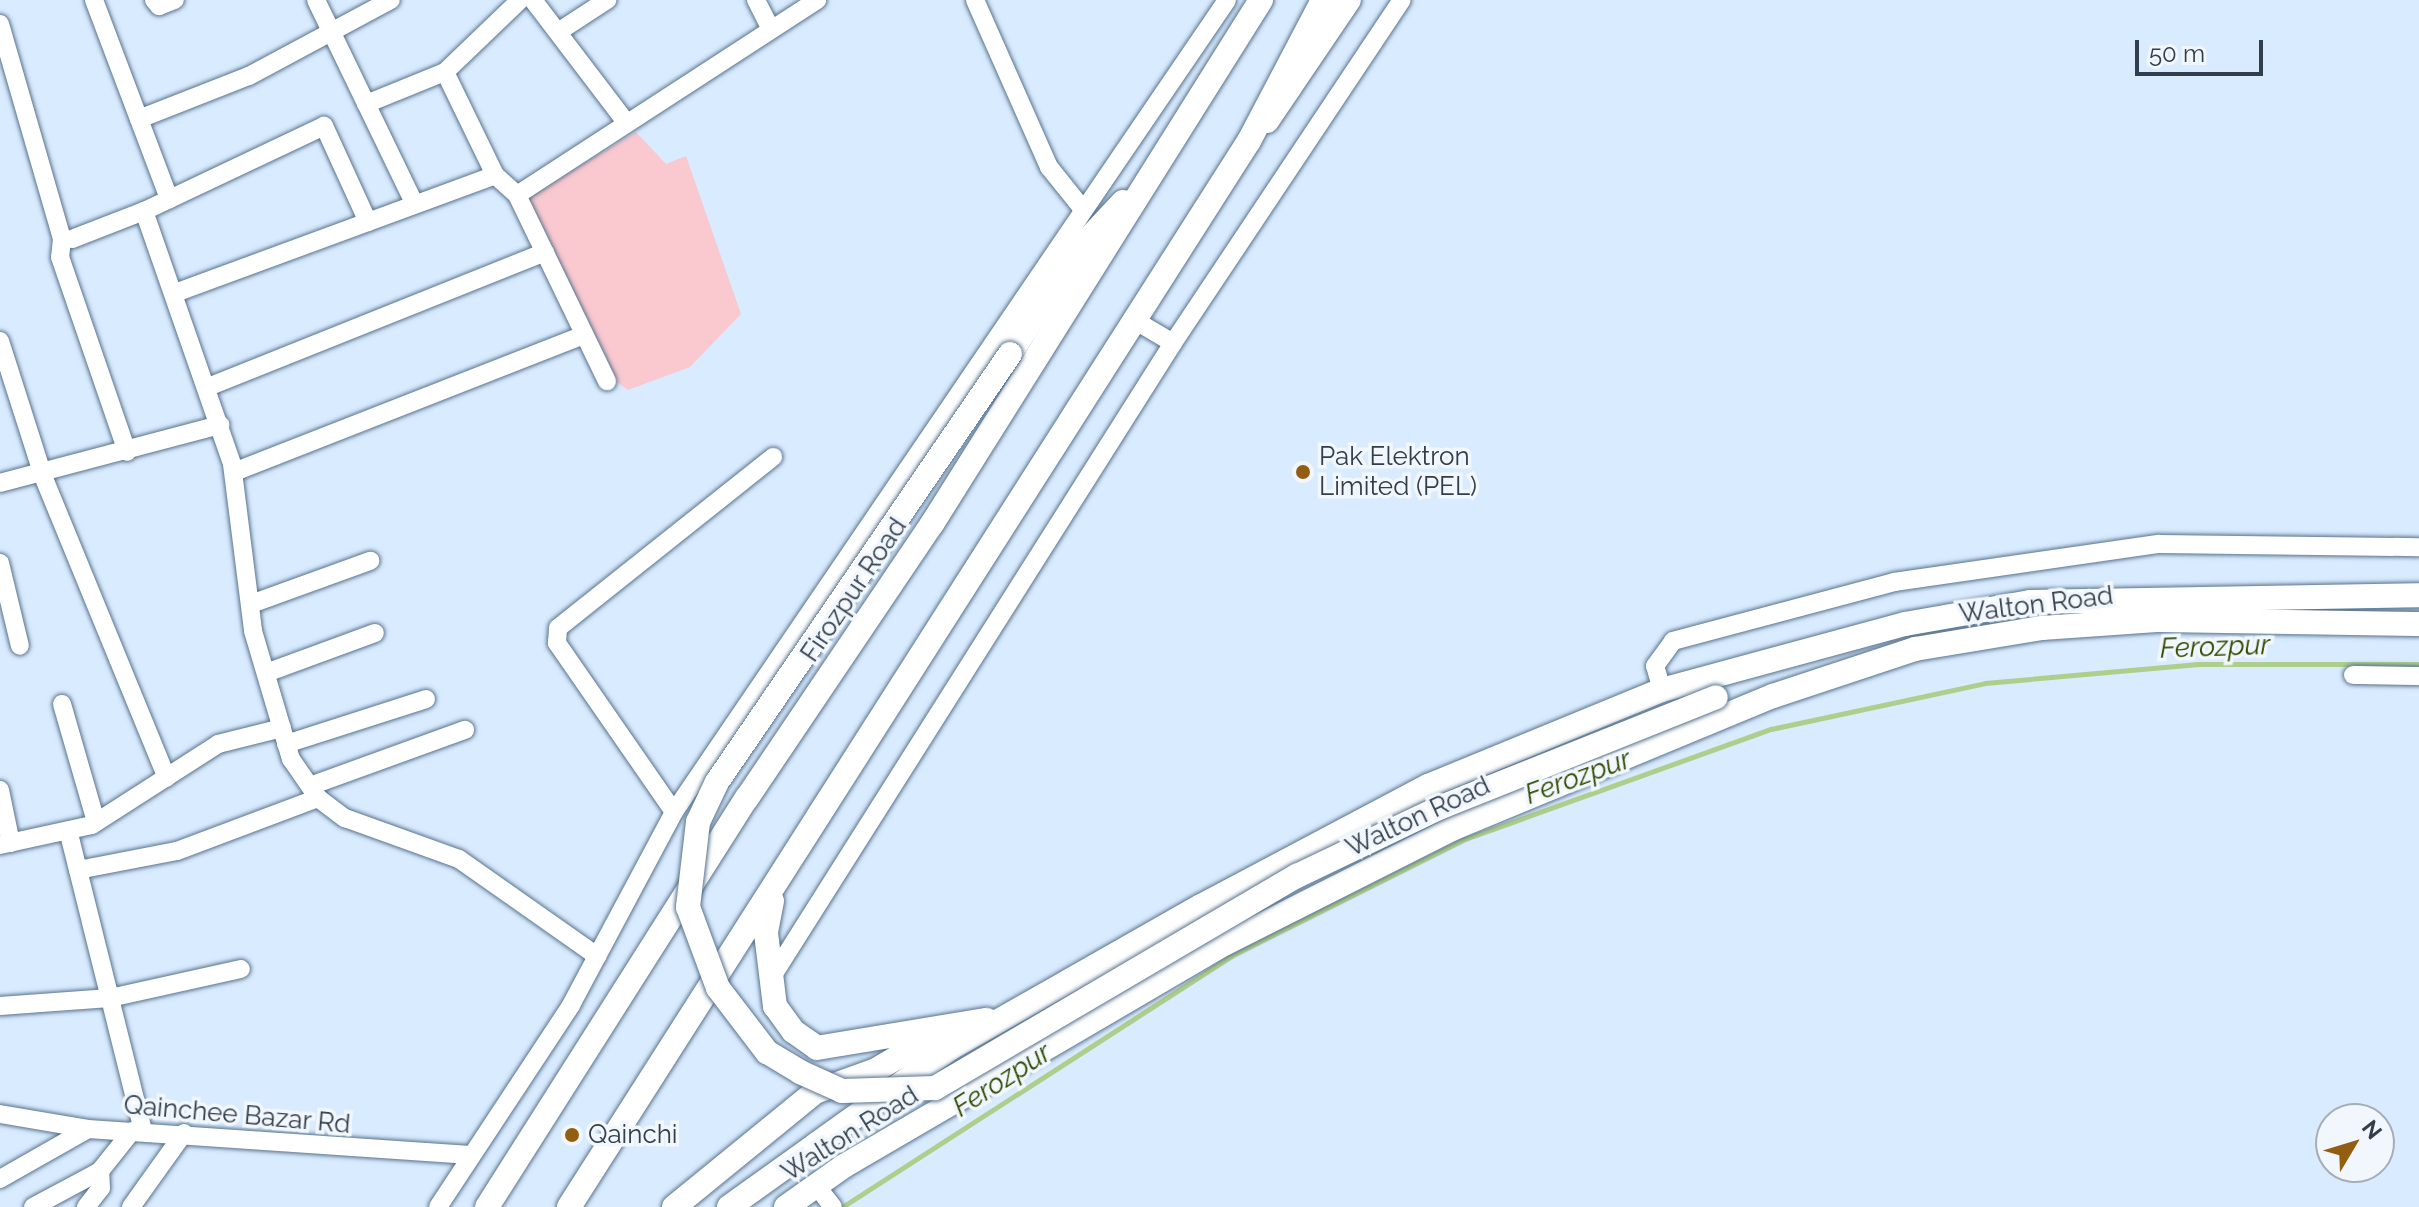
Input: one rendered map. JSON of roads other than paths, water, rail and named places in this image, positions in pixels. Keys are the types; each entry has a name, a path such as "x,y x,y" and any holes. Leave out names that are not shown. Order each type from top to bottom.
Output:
{"main road":[{"name":"Firozpur Road","path":"487,1207 1163,159 1261,0"},
{"path":"569,1207 774,891 1249,141 1323,0"},
{"path":"1249,141 1291,94 1349,0"},
{"path":"1163,159 1080,248 717,782 698,822 688,907 718,988 767,1052 800,1072 842,1091 903,1095 935,1088 1297,876 1439,808 1716,697 1773,696"},
{"name":"Walton Road","path":"1002,1017 1428,786 1662,690 1905,624 2030,602 2419,595"},
{"name":"Walton Road","path":"786,1207 815,1184 1224,944 1454,828 1773,696 1915,649 2042,628 2157,620 2419,624"},
{"path":"774,891 766,933 775,1006 793,1031 817,1048 1002,1017"},
{"path":"729,1207 845,1119 1002,1017"},
{"path":"674,1207 815,1092 876,1070 948,1026"}],"street":[{"path":"94,0 169,199"},
{"path":"154,0 159,6 175,0"},
{"path":"316,0 414,203"},
{"path":"139,119 249,76 391,0"},
{"path":"366,104 445,72 520,0"},
{"path":"533,0 626,122"},
{"path":"558,32 607,0"},
{"path":"756,0 770,28"},
{"path":"517,195 817,0"},
{"path":"975,0 1049,167 1082,208"},
{"path":"438,1207 597,956 674,812 1082,208 1227,0"},
{"path":"770,980 1173,343 1402,0"},
{"path":"0,24 62,239 60,257 127,452"},
{"path":"445,72 495,175 517,195 607,381"},
{"path":"72,239 144,211 324,126 368,222"},
{"path":"175,293 495,175"},
{"path":"144,211 208,387 234,472 251,604 266,673 284,736 314,792 384,835 459,859 597,956"},
{"path":"208,387 545,252"},
{"path":"1136,321 1173,343"},
{"path":"234,472 584,335"},
{"path":"0,341 43,476 167,778"},
{"path":"0,483 43,476 220,425"},
{"path":"674,812 557,643 558,628 773,457"},
{"path":"1662,690 1655,666 1673,641 1894,582 2159,544 2419,547"},
{"path":"251,604 370,561"},
{"path":"0,563 20,646"},
{"path":"266,673 375,633"},
{"path":"2353,675 2419,676"},
{"path":"0,790 5,844 69,834 96,822 218,744 284,736 426,699"},
{"path":"62,704 96,822"},
{"path":"78,870 177,851 465,730"},
{"path":"33,1207 100,1171 138,1131 110,998 69,834"},
{"path":"0,1006 110,998 241,969"},
{"name":"Qainchee Bazar Rd","path":"0,1114 88,1129 184,1133 470,1155"},
{"path":"0,1179 88,1129"},
{"path":"131,1207 184,1133"},
{"path":"86,1207 101,1188 100,1171"},
{"path":"815,1184 833,1207"}],"waterway":[{"name":"Ferozpur","path":"842,1207 1231,956 1465,839 1771,729 1985,683 2198,664 2419,664"}],"place":[{"name":"Pak Elektron Limited (PEL)","path":"1303,472"},
{"name":"Qainchi","path":"572,1135"}]}
